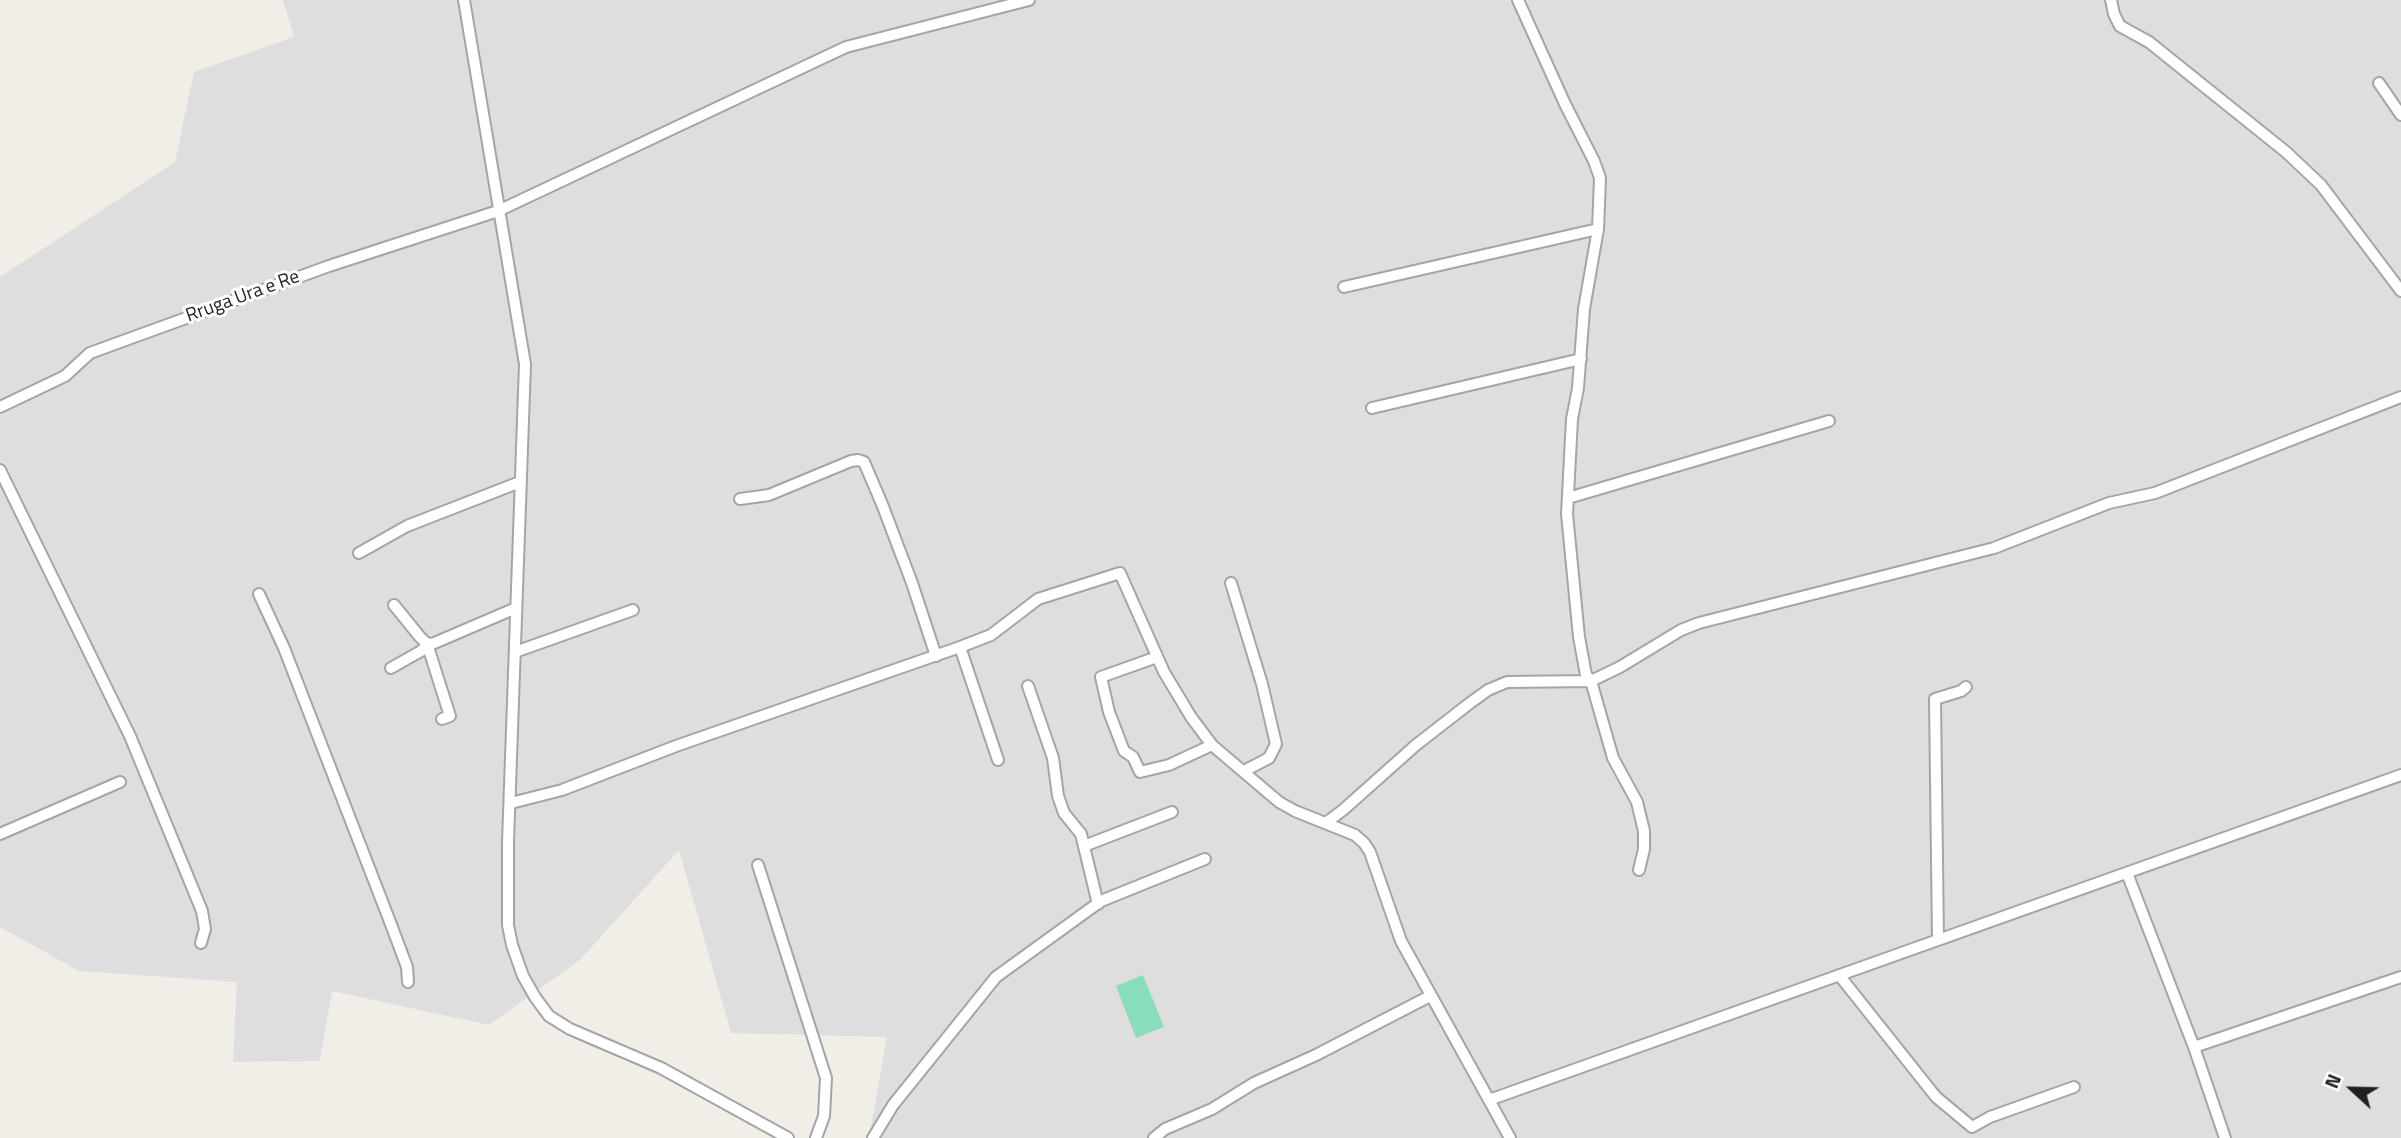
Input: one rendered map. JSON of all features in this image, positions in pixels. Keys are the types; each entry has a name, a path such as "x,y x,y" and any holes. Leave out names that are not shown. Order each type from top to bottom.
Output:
{"street":[{"path":"464,0 525,364 508,842 508,925 514,952 534,997 549,1016 570,1029 661,1068 789,1138"},
{"name":"Rruga Ura e Re","path":"0,407 65,376 90,353 329,266 498,211 846,47 1029,0"},
{"path":"1518,0 1600,178 1598,229 1584,309 1573,419 1567,514 1579,637 1586,675 1591,681 1614,758 1637,802 1644,831 1639,870"},
{"path":"2111,0 2120,26 2149,42 2286,152 2321,185 2401,291"},
{"path":"2379,83 2401,114"},
{"path":"1344,287 1598,229"},
{"path":"1372,408 1581,359"},
{"path":"1327,822 1416,745 1488,690 1507,682 1591,681 1620,667 1681,630 1699,623 1994,548 2109,503 2155,493 2401,397"},
{"path":"1568,498 1829,421"},
{"path":"740,499 769,495 851,461 864,463 912,583 936,656"},
{"path":"0,470 130,736 202,911 205,929 201,943"},
{"path":"359,553 407,526 520,482"},
{"path":"511,803 562,790 960,647 991,635 1038,599 1118,572 1125,580 1157,657 1191,717 1212,745 1279,803 1355,835 1370,852 1401,941 1510,1138"},
{"path":"1231,583 1262,684 1276,744 1269,758 1244,771"},
{"path":"259,594 284,648 396,937 407,967 408,982"},
{"path":"394,604 420,637 429,644"},
{"path":"391,668 429,644 516,608"},
{"path":"515,652 633,610"},
{"path":"429,644 450,716 442,719"},
{"path":"960,647 998,760"},
{"path":"1157,657 1101,677 1109,712 1124,751 1133,757 1140,772 1169,765 1212,745"},
{"path":"1028,686 1053,758 1061,805 1081,834 1098,904"},
{"path":"1938,939 1935,699 1966,687"},
{"path":"1489,1100 2401,775"},
{"path":"0,834 120,782"},
{"path":"1084,846 1172,811"},
{"path":"873,1138 894,1105 996,976 1098,904 1205,859"},
{"path":"758,865 826,1078 824,1116 816,1138"},
{"path":"2127,873 2194,1047 2225,1138"},
{"path":"1839,975 1936,1097 1974,1133 1990,1117 2074,1087"},
{"path":"2194,1047 2401,977"},
{"path":"1154,1138 1165,1129 1212,1109 1254,1083 1316,1055 1430,996"}],"shaded area":[{"path":"283,0 2401,0 2401,1138 869,1138 887,1037 731,1033 679,850 580,960 489,1025 332,991 320,1061 233,1062 237,982 79,971 0,927 0,277 175,162 194,72 294,37"}],"green space":[{"path":"1143,975 1164,1027 1136,1038 1116,986"}]}
